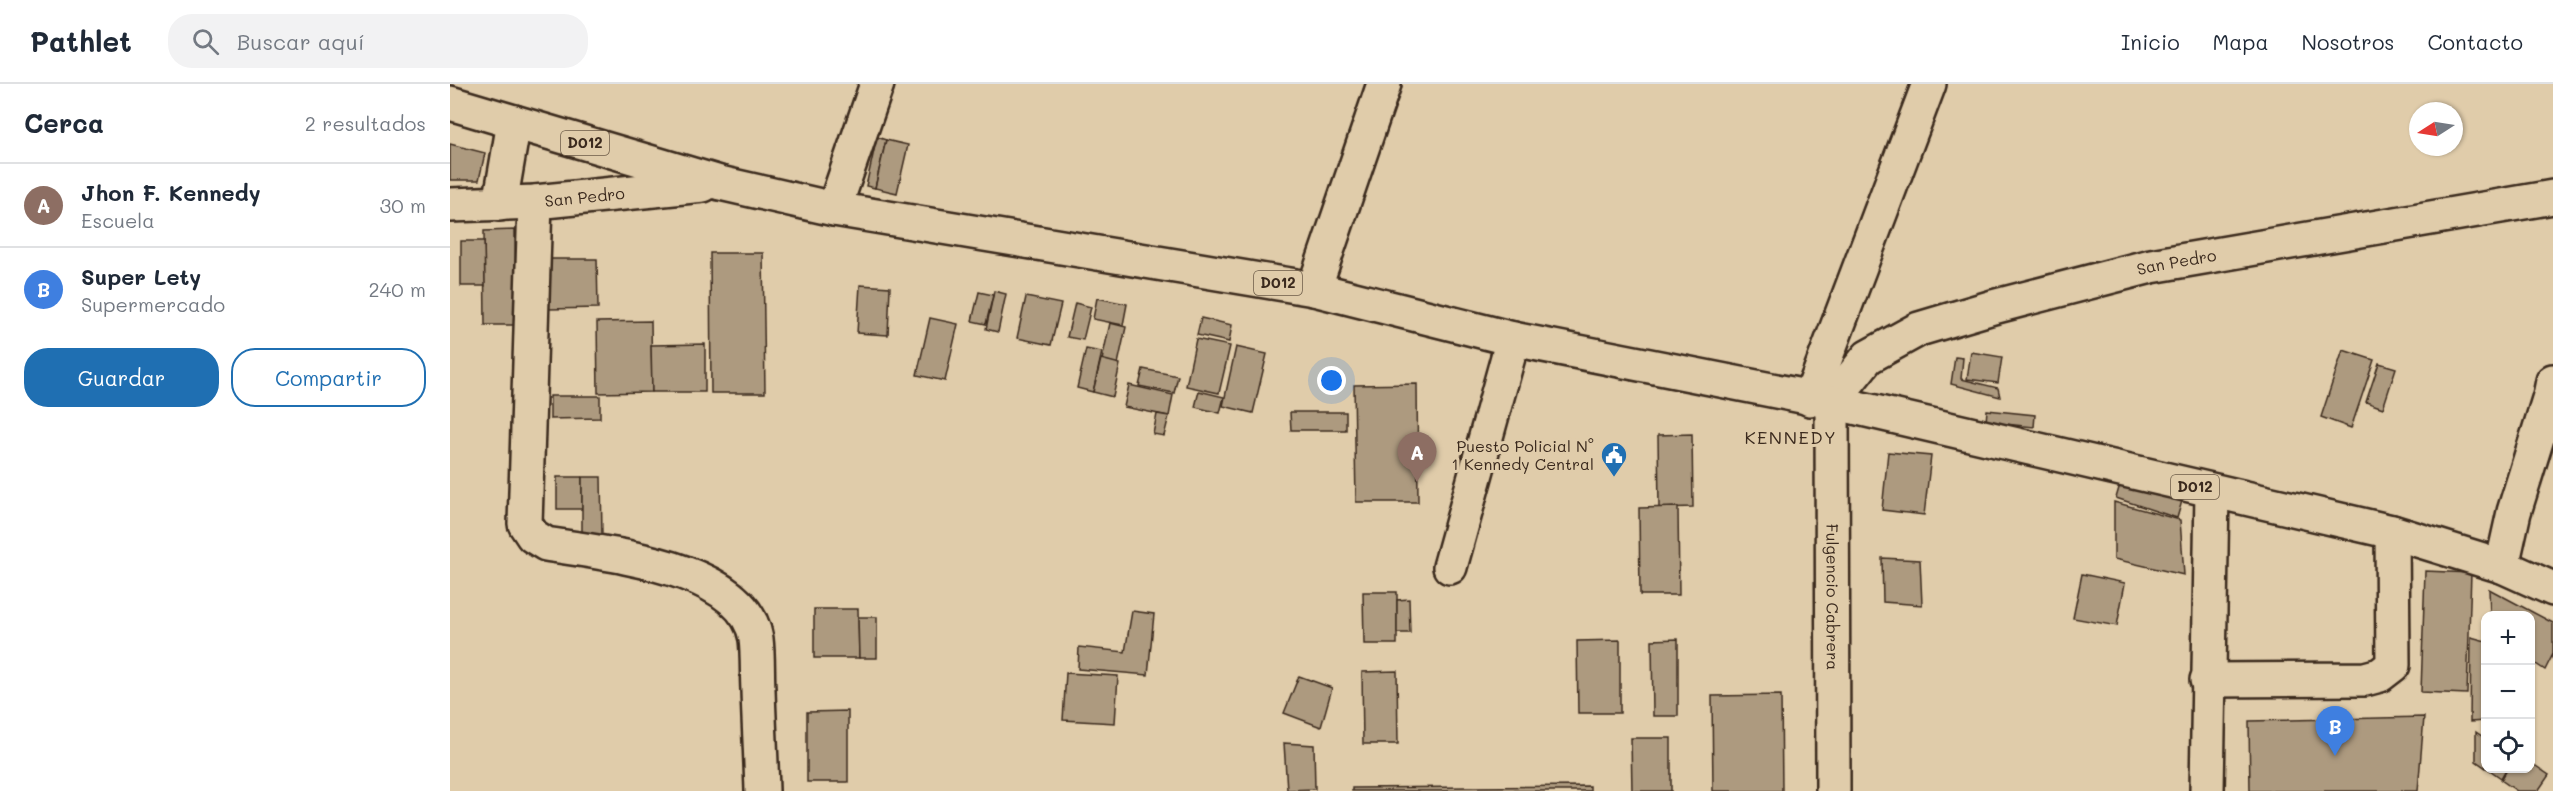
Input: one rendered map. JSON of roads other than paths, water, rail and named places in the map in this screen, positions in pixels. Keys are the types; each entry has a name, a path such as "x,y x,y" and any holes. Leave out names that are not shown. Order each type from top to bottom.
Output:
{"main road":[{"path":"834,209 877,84"},
{"path":"1314,289 1384,84"},
{"path":"1821,401 1929,84"},
{"name":"D012","path":"450,103 720,183 834,209 1314,289 1513,339 1821,401 2392,532 2502,566 2553,589"},
{"path":"500,204 514,122"},
{"name":"San Pedro","path":"450,205 535,202 720,183"},
{"name":"San Pedro","path":"1821,401 1868,357 1919,329 1993,307 2151,266 2553,197"},
{"path":"535,202 525,524 533,536 546,543 636,559 684,571 707,581 743,610 756,637 762,791"},
{"path":"1450,567 1513,339"},
{"path":"2502,566 2514,512 2553,381"},
{"name":"Fulgencio Cabrera","path":"1821,401 1833,791"},
{"path":"2207,791 2207,680 2212,491"},
{"path":"2207,680 2365,679 2380,675 2393,665 2392,532"}],"place":[{"name":"Puesto Policial N° 1 Kennedy Central","path":"1614,478"},
{"name":"Jhon F. Kennedy","path":"1417,482"},
{"name":"Super Lety","path":"2335,756"}],"district":[{"name":"KENNEDY","path":"1791,438"}]}
